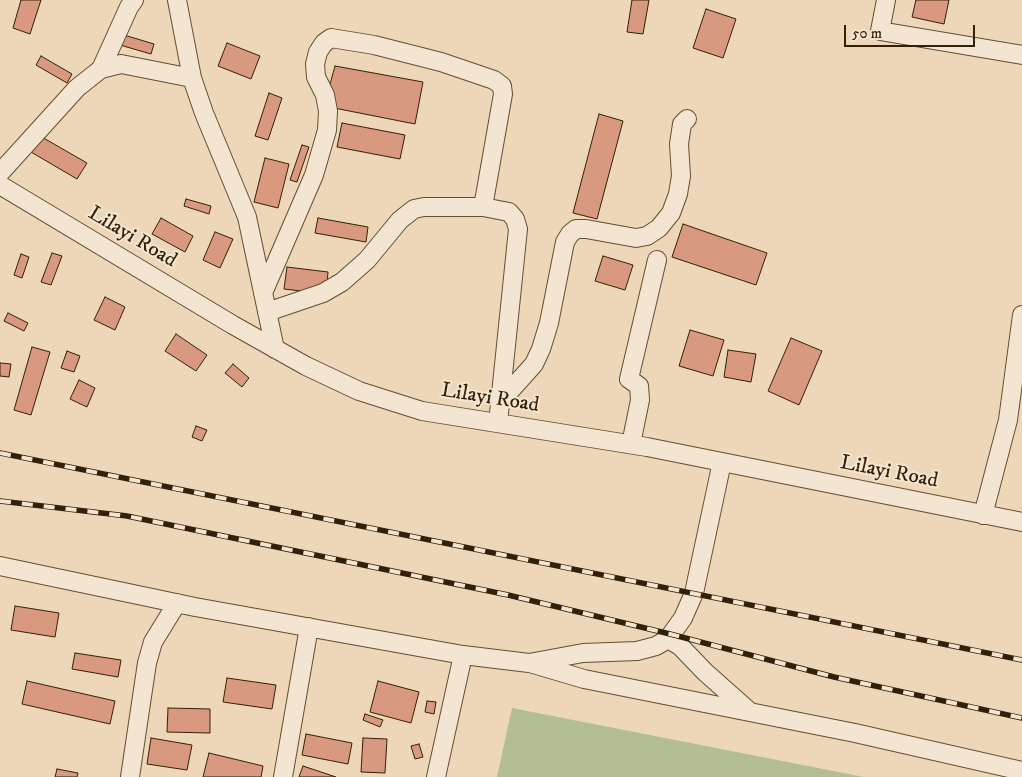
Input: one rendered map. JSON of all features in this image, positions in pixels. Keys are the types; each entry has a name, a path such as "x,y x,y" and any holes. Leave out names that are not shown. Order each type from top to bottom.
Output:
{"street":[{"path":"101,69 128,7 134,0"},
{"path":"177,0 192,78 204,114 247,216 275,349"},
{"path":"886,0 880,30 1022,55"},
{"path":"263,293 314,175 327,130 328,112 325,95 316,77 316,64 318,52 324,43 332,38 441,62 494,80 502,86 503,94 483,207"},
{"path":"0,173 77,88 101,69 121,64 192,78"},
{"path":"500,402 534,364 541,350 549,323 565,242 570,234 576,230 586,229 641,238 659,228 671,213 678,194 681,176 679,144 682,124 687,119"},
{"name":"Lilayi Road","path":"0,185 275,349 359,391 422,411 631,444 1022,522"},
{"path":"267,312 323,293 342,282 367,260 400,220 414,209 424,206 483,207 508,212 515,218 518,229 498,423"},
{"path":"631,444 640,400 639,386 629,379 657,260"},
{"path":"983,514 1008,420 1022,315"},
{"path":"529,663 583,653 637,651 656,646 668,639 683,618 694,593 722,462"},
{"path":"0,566 177,603 463,655 529,663 584,679 864,735 1022,771"},
{"path":"130,777 147,663 153,642 177,603"},
{"path":"283,777 309,627"},
{"path":"668,639 680,646 705,672 751,712"},
{"path":"436,777 463,655"}],"green space":[{"path":"512,708 864,777 497,777"}],"building":[{"path":"21,0 41,0 30,34 13,28"},
{"path":"632,0 649,0 643,34 627,32"},
{"path":"916,0 949,0 944,24 912,17"},
{"path":"706,9 736,19 723,58 693,48"},
{"path":"124,35 154,44 151,54 120,45"},
{"path":"227,43 260,56 251,79 218,66"},
{"path":"41,56 72,74 67,83 36,65"},
{"path":"335,66 423,82 415,124 324,106"},
{"path":"269,93 282,98 268,140 255,136"},
{"path":"599,114 623,121 597,219 573,213"},
{"path":"342,123 405,135 400,159 337,147"},
{"path":"40,136 87,163 77,179 31,152"},
{"path":"302,145 309,147 297,182 290,180"},
{"path":"265,158 289,164 278,208 254,202"},
{"path":"186,199 211,206 209,214 184,206"},
{"path":"161,218 193,236 185,252 152,234"},
{"path":"318,218 368,227 366,242 315,233"},
{"path":"683,224 767,253 756,285 672,257"},
{"path":"215,232 233,239 220,268 203,260"},
{"path":"52,253 62,256 51,285 41,282"},
{"path":"21,254 29,257 22,278 14,275"},
{"path":"603,256 633,265 625,290 595,281"},
{"path":"287,267 328,272 326,294 284,289"},
{"path":"105,297 125,307 115,330 94,320"},
{"path":"8,313 28,323 24,331 4,321"},
{"path":"690,330 724,340 713,376 679,366"},
{"path":"176,334 207,355 196,371 165,351"},
{"path":"791,338 822,351 799,405 768,391"},
{"path":"32,347 50,352 31,415 14,410"},
{"path":"728,350 756,354 751,382 724,377"},
{"path":"67,351 80,356 74,372 61,368"},
{"path":"0,363 11,364 9,377 0,376"},
{"path":"233,364 249,378 242,387 225,373"},
{"path":"79,380 95,388 87,407 70,399"},
{"path":"196,426 207,430 202,441 192,437"},
{"path":"15,606 59,613 55,637 11,630"},
{"path":"75,653 121,660 118,677 72,669"},
{"path":"227,678 276,685 272,709 223,702"},
{"path":"27,681 115,701 110,724 22,704"},
{"path":"378,681 419,692 411,723 370,712"},
{"path":"427,701 436,702 434,714 425,712"},
{"path":"168,708 210,709 210,733 167,732"},
{"path":"365,714 383,720 380,727 363,720"},
{"path":"306,734 352,743 348,764 302,755"},
{"path":"151,738 192,745 187,770 147,764"},
{"path":"363,738 387,739 385,773 361,772"},
{"path":"419,744 423,757 415,759 411,746"},
{"path":"209,753 263,766 261,777 203,777"},
{"path":"303,766 336,777 299,777"},
{"path":"57,769 78,773 77,777 55,777"}],"railway":[{"path":"0,453 1022,660"},
{"path":"0,501 127,516 508,595 670,634 834,677 1022,718"}]}
